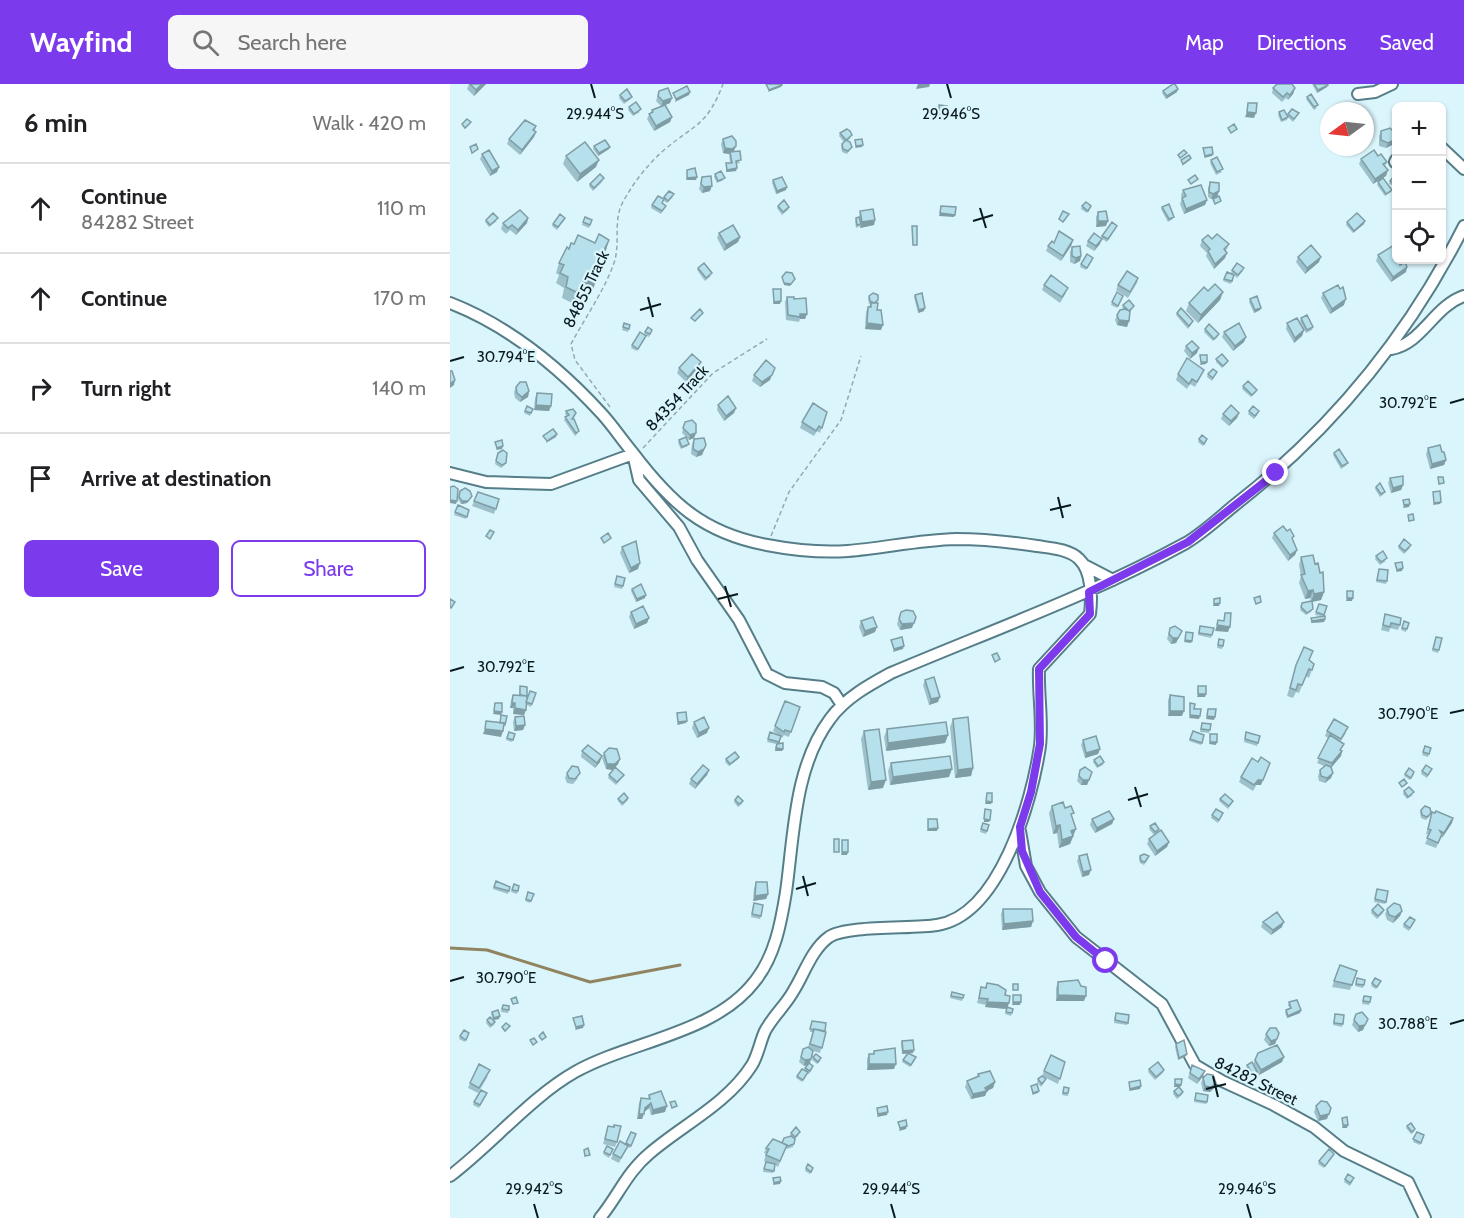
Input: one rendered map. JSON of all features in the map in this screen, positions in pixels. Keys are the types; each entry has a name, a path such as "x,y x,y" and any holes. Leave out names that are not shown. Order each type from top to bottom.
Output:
{"street":[{"path":"1358,94 1375,92 1392,84"},
{"path":"1446,152 1464,170"},
{"path":"450,1176 555,1085 576,1071 698,1022 720,1011 755,982 777,939 801,786 811,752 830,718 842,705 862,689 891,673 1089,592 1188,542 1276,473 1333,415 1391,349 1435,283 1464,226"},
{"path":"1391,349 1407,344 1442,307 1464,296"},
{"path":"450,303 496,325 536,352 568,378 609,422 668,496 705,525 735,538 809,551 847,551 955,539 998,541 1067,552 1078,557 1086,566 1113,580"},
{"path":"450,473 486,482 551,484 633,454"},
{"path":"633,454 639,480 679,527 697,560 739,620 767,674 785,683 822,687 834,693 842,705"},
{"path":"600,1218 631,1171 650,1153 704,1114 735,1087 753,1063 771,1020 793,992 818,950 829,937 850,931 936,925 969,912 1002,868 1020,827 1031,792 1040,744 1039,669 1090,614 1086,566"},
{"name":"84282 Street","path":"1020,827 1026,866 1040,892 1076,937 1162,1004 1195,1065 1203,1072 1274,1105 1314,1127 1344,1151 1408,1182 1425,1218"}],"path":[{"name":"84855 Track","path":"609,422 611,414 609,405 575,360 571,344 614,263 618,244 617,217 622,203 637,180 662,152 700,126 709,115 723,84"},
{"name":"84354 Track","path":"633,454 647,445 713,373 767,339"},
{"path":"768,545 789,492 841,420 861,356"}],"building":[{"path":"470,84 482,84 476,90"},
{"path":"766,84 782,84 782,85 769,90"},
{"path":"1173,84 1178,89 1167,96 1163,91"},
{"path":"1277,84 1292,84 1295,88 1290,95 1287,93 1283,97 1273,88"},
{"path":"1314,84 1327,84 1328,85 1318,90"},
{"path":"687,86 690,92 676,99 673,93"},
{"path":"668,88 672,98 663,101 658,96 659,91"},
{"path":"627,89 632,97 625,101 620,95"},
{"path":"1311,94 1318,105 1314,107 1307,97"},
{"path":"636,102 641,109 634,114 629,107"},
{"path":"1248,103 1257,103 1256,113 1247,112"},
{"path":"665,105 672,117 656,126 649,114 653,112 652,110"},
{"path":"939,105 947,106 946,115 939,114"},
{"path":"1292,109 1299,113 1294,119 1288,114"},
{"path":"1284,110 1288,117 1282,120 1279,112"},
{"path":"467,119 471,122 465,128 462,124"},
{"path":"525,120 536,126 533,130 536,132 522,150 509,139"},
{"path":"1234,124 1237,129 1231,133 1228,128"},
{"path":"1390,128 1392,141 1388,143 1381,140 1381,131"},
{"path":"847,129 852,135 846,140 840,133"},
{"path":"732,136 736,141 736,146 732,149 725,148 723,139"},
{"path":"862,139 863,145 856,146 855,140"},
{"path":"605,140 610,147 599,153 594,146"},
{"path":"846,140 852,147 848,151 843,149 842,144"},
{"path":"585,142 599,160 580,174 566,156"},
{"path":"476,144 478,149 472,153 470,147"},
{"path":"1212,147 1213,154 1205,156 1203,148"},
{"path":"489,150 499,167 492,171 482,154"},
{"path":"1184,150 1187,153 1180,158 1178,155"},
{"path":"1374,150 1378,156 1381,154 1387,162 1383,164 1388,170 1375,179 1361,159 1365,156 1374,156"},
{"path":"740,151 741,160 736,161 737,168 727,170 726,163 732,163 730,152"},
{"path":"1189,155 1191,158 1183,164 1181,160"},
{"path":"1217,157 1223,169 1217,172 1211,160"},
{"path":"695,168 697,177 687,178 687,170"},
{"path":"721,171 725,178 718,181 715,174"},
{"path":"600,174 604,178 594,188 590,184"},
{"path":"1195,175 1198,179 1191,184 1188,180"},
{"path":"711,176 712,186 704,187 701,184 702,177"},
{"path":"782,177 787,187 777,191 773,180"},
{"path":"1383,178 1392,190 1386,194 1378,182"},
{"path":"1210,182 1219,183 1219,191 1213,194 1209,192"},
{"path":"1201,185 1207,200 1186,209 1182,198 1186,196 1183,190"},
{"path":"669,191 674,194 668,201 664,197"},
{"path":"658,196 664,199 662,203 666,206 662,211 652,205"},
{"path":"1219,196 1221,201 1215,204 1213,199"},
{"path":"784,200 789,207 783,212 778,206"},
{"path":"1086,202 1091,206 1088,211 1082,206"},
{"path":"1169,204 1174,217 1169,219 1162,207"},
{"path":"941,206 956,207 955,215 940,213"},
{"path":"873,209 875,220 862,222 860,211"},
{"path":"520,210 528,218 518,230 512,225 508,228 503,223"},
{"path":"1063,211 1069,214 1063,222 1059,219"},
{"path":"1106,211 1108,221 1098,221 1098,212"},
{"path":"493,213 498,218 490,225 486,220"},
{"path":"1357,213 1365,221 1354,231 1347,222"},
{"path":"560,214 565,218 558,227 553,224"},
{"path":"585,217 592,220 590,225 583,222"},
{"path":"859,217 861,224 857,225 856,218"},
{"path":"1112,222 1117,226 1108,239 1102,236"},
{"path":"733,225 740,237 726,245 719,233"},
{"path":"912,226 917,226 917,245 913,245"},
{"path":"1059,231 1073,240 1063,256 1048,246 1052,241 1054,243"},
{"path":"1094,233 1102,239 1096,246 1088,241"},
{"path":"599,234 609,240 598,262 603,264 595,281 585,280 576,292 566,287 568,277 560,273 564,265 559,263 567,247 569,249 571,243 574,244 578,235 595,243"},
{"path":"1217,234 1229,244 1224,249 1227,253 1215,264 1208,251 1210,249 1202,240 1208,235 1212,239"},
{"path":"1311,245 1321,257 1307,268 1298,257"},
{"path":"1080,246 1081,256 1076,258 1072,256 1072,247"},
{"path":"1392,246 1392,264 1406,264 1407,267 1393,277 1378,255"},
{"path":"1087,254 1093,258 1087,268 1081,264"},
{"path":"704,263 712,273 706,278 698,268"},
{"path":"1237,263 1244,268 1238,275 1232,270"},
{"path":"1127,271 1138,278 1130,292 1118,285"},
{"path":"786,272 792,273 795,279 791,284 784,283 782,277"},
{"path":"1227,272 1234,275 1232,281 1224,279"},
{"path":"1051,275 1068,288 1062,297 1044,285"},
{"path":"1215,284 1223,292 1201,315 1189,303 1204,287 1208,291"},
{"path":"1338,285 1340,289 1343,287 1346,299 1332,309 1323,293"},
{"path":"773,289 781,289 781,301 774,302"},
{"path":"1117,292 1123,296 1118,306 1112,302"},
{"path":"873,293 878,295 878,300 874,303 870,301 869,296"},
{"path":"922,293 925,308 919,310 915,295"},
{"path":"1257,296 1261,308 1255,310 1250,299"},
{"path":"787,297 806,298 807,314 800,314 800,317 788,315"},
{"path":"1129,300 1134,306 1129,311 1123,305"},
{"path":"871,303 878,303 877,310 881,310 883,325 867,323 868,307 871,307"},
{"path":"1181,308 1193,321 1189,326 1177,313"},
{"path":"700,309 703,313 695,321 691,318"},
{"path":"1120,310 1130,311 1129,321 1119,320 1117,315"},
{"path":"1307,315 1313,327 1307,330 1301,318"},
{"path":"1297,318 1304,330 1295,338 1287,323"},
{"path":"624,323 630,325 629,329 623,327"},
{"path":"1239,323 1246,337 1235,346 1224,332"},
{"path":"1209,324 1219,334 1214,339 1205,329"},
{"path":"648,327 652,330 650,334 645,332"},
{"path":"640,332 646,336 638,349 632,345"},
{"path":"1192,341 1199,348 1192,353 1186,346"},
{"path":"692,354 701,362 688,377 679,368"},
{"path":"1222,354 1228,361 1223,366 1216,359"},
{"path":"1200,355 1207,355 1207,362 1201,362"},
{"path":"1187,358 1204,370 1197,382 1192,379 1189,384 1178,374"},
{"path":"766,360 775,368 772,375 762,382 754,375"},
{"path":"1213,369 1217,372 1213,378 1208,374"},
{"path":"450,371 455,380 450,384"},
{"path":"1248,381 1257,390 1252,395 1243,386"},
{"path":"520,382 526,382 529,391 522,397 517,393 516,387"},
{"path":"537,393 552,394 551,406 536,405"},
{"path":"728,396 736,408 726,416 718,405"},
{"path":"813,403 827,412 822,428 819,426 816,431 802,422"},
{"path":"1231,405 1239,413 1231,421 1223,414"},
{"path":"527,406 533,409 531,413 525,411"},
{"path":"1253,406 1259,411 1255,416 1249,411"},
{"path":"573,409 576,413 572,419 579,431 576,433 565,417 569,415 566,411"},
{"path":"692,420 696,424 696,433 690,435 683,428 685,422"},
{"path":"553,429 557,434 547,441 543,436"},
{"path":"1202,435 1207,439 1204,444 1199,439"},
{"path":"686,437 689,444 682,447 679,440"},
{"path":"704,438 706,445 704,449 698,452 693,449 694,439"},
{"path":"502,440 503,446 497,448 495,442"},
{"path":"1440,445 1446,460 1432,464 1428,448"},
{"path":"1339,449 1348,463 1342,466 1334,453"},
{"path":"503,450 507,453 506,463 502,465 496,461 498,453"},
{"path":"1403,476 1403,485 1393,488 1390,478"},
{"path":"1438,477 1443,477 1444,483 1439,484"},
{"path":"1380,483 1385,492 1381,494 1376,487"},
{"path":"454,486 458,489 457,501 450,500 450,487"},
{"path":"465,488 472,496 468,501 462,501 459,497 460,491"},
{"path":"1440,491 1441,502 1434,503 1433,492"},
{"path":"478,492 499,499 496,509 474,501"},
{"path":"1409,499 1410,504 1404,505 1403,500"},
{"path":"458,505 469,510 467,517 455,512"},
{"path":"1413,514 1414,520 1409,521 1408,515"},
{"path":"1283,526 1287,531 1290,529 1294,536 1292,538 1297,550 1290,555 1274,533"},
{"path":"490,530 494,532 490,539 486,536"},
{"path":"608,533 611,538 604,543 601,538"},
{"path":"1404,539 1411,545 1405,551 1399,546"},
{"path":"636,541 640,563 631,568 622,547"},
{"path":"1383,551 1387,558 1381,562 1376,556"},
{"path":"1313,555 1320,573 1323,572 1324,592 1314,594 1313,590 1308,591 1301,575 1305,574 1301,557"},
{"path":"1402,562 1403,568 1397,570 1395,563"},
{"path":"1379,569 1388,570 1387,581 1377,580"},
{"path":"617,576 625,578 623,586 615,584"},
{"path":"641,584 646,595 637,599 632,589"},
{"path":"1347,591 1353,591 1353,598 1347,598"},
{"path":"1260,596 1261,602 1256,604 1254,598"},
{"path":"1220,598 1220,603 1214,604 1214,599"},
{"path":"450,599 455,602 451,608 450,607"},
{"path":"1312,601 1313,609 1307,613 1301,607 1302,603"},
{"path":"1319,604 1327,606 1324,615 1316,612"},
{"path":"643,606 649,618 636,624 631,612"},
{"path":"913,611 916,617 914,623 902,624 899,619 901,612"},
{"path":"1225,613 1231,613 1230,627 1217,625 1218,620 1224,621"},
{"path":"1385,614 1401,618 1400,625 1391,623 1390,627 1383,625"},
{"path":"1325,616 1325,619 1312,621 1311,618"},
{"path":"873,617 877,627 865,631 861,621"},
{"path":"1404,621 1409,623 1407,629 1402,628"},
{"path":"1175,626 1182,631 1178,638 1173,638 1169,634 1170,628"},
{"path":"1200,626 1214,628 1212,635 1199,633"},
{"path":"1186,632 1193,633 1192,641 1185,640"},
{"path":"902,637 904,646 894,649 891,640"},
{"path":"1436,637 1442,638 1439,650 1433,649"},
{"path":"1219,639 1224,640 1223,646 1218,645"},
{"path":"1304,647 1313,651 1309,660 1314,664 1312,670 1309,669 1302,685 1298,684 1296,690 1290,688"},
{"path":"997,653 1000,659 995,662 992,655"},
{"path":"934,677 940,697 931,699 925,680"},
{"path":"520,686 527,687 527,696 520,695"},
{"path":"1198,686 1206,686 1206,694 1198,694"},
{"path":"530,691 536,693 532,704 526,702"},
{"path":"513,695 527,696 526,710 515,708 515,703 512,703"},
{"path":"1170,695 1184,697 1184,711 1170,711"},
{"path":"785,701 800,707 791,732 785,730 784,732 775,726"},
{"path":"495,703 502,703 502,712 494,711"},
{"path":"1190,703 1195,704 1194,709 1201,709 1200,716 1190,715"},
{"path":"1208,709 1216,709 1215,717 1207,716"},
{"path":"686,712 687,721 678,722 677,713"},
{"path":"501,715 507,716 505,725 500,723"},
{"path":"524,716 525,725 516,726 515,717"},
{"path":"704,717 709,728 699,733 694,722"},
{"path":"968,717 973,768 958,770 953,719"},
{"path":"1334,719 1348,727 1341,739 1327,731"},
{"path":"486,721 504,723 503,731 485,729"},
{"path":"946,722 948,735 888,743 887,729"},
{"path":"1202,723 1211,724 1210,730 1201,729"},
{"path":"879,729 886,780 871,782 864,731"},
{"path":"1193,731 1204,735 1202,743 1190,739"},
{"path":"509,732 515,734 513,740 507,738"},
{"path":"770,732 781,736 779,742 768,739"},
{"path":"1246,732 1260,736 1258,743 1245,739"},
{"path":"1210,734 1217,734 1217,742 1210,742"},
{"path":"1330,735 1344,744 1340,750 1342,751 1332,763 1318,758"},
{"path":"1096,736 1100,749 1086,753 1083,740"},
{"path":"783,743 783,749 776,748 777,744"},
{"path":"588,745 602,756 597,763 582,751"},
{"path":"1425,746 1431,748 1429,754 1423,752"},
{"path":"609,748 617,749 620,759 615,764 607,764 604,753"},
{"path":"735,752 739,757 730,764 726,759"},
{"path":"950,756 952,769 893,777 891,763"},
{"path":"1100,756 1104,762 1098,766 1094,760"},
{"path":"1261,757 1270,763 1263,780 1258,780 1254,785 1241,777 1252,758 1258,762"},
{"path":"703,765 709,770 697,784 691,779"},
{"path":"1326,765 1331,767 1333,773 1327,778 1321,776 1320,770"},
{"path":"1426,765 1432,769 1428,775 1422,771"},
{"path":"572,766 578,767 580,773 575,779 569,778 567,773"},
{"path":"615,767 624,775 617,782 609,775"},
{"path":"1085,767 1092,772 1089,780 1083,780 1079,776 1080,770"},
{"path":"1409,768 1414,772 1411,778 1405,774"},
{"path":"1404,779 1407,783 1402,787 1399,783"},
{"path":"1409,787 1414,792 1408,797 1404,791"},
{"path":"624,793 628,798 623,803 618,799"},
{"path":"987,793 992,793 992,802 986,801"},
{"path":"1225,794 1233,801 1229,806 1220,799"},
{"path":"738,796 743,801 739,804 735,800"},
{"path":"1063,802 1065,808 1071,806 1076,829 1071,831 1073,836 1062,840 1060,825 1056,826 1052,806"},
{"path":"1425,806 1430,808 1431,813 1427,817 1422,815 1421,810"},
{"path":"985,809 991,810 990,820 984,819"},
{"path":"1216,809 1223,813 1219,820 1212,815"},
{"path":"1109,811 1114,819 1097,828 1092,819"},
{"path":"1436,811 1453,818 1444,833 1440,831 1442,834 1438,843 1427,838 1431,830 1428,829 1432,812"},
{"path":"928,819 937,819 938,828 928,829"},
{"path":"983,823 989,825 987,831 981,829"},
{"path":"1155,823 1159,829 1155,832 1150,826"},
{"path":"1161,830 1169,842 1157,851 1149,839"},
{"path":"834,839 839,839 839,852 834,852"},
{"path":"842,840 848,840 848,852 842,852"},
{"path":"1087,854 1091,870 1083,872 1079,856"},
{"path":"1144,854 1149,856 1145,862 1141,861 1140,856"},
{"path":"496,881 510,887 509,891 494,887"},
{"path":"756,882 767,882 768,894 755,896"},
{"path":"514,884 519,886 518,891 512,890"},
{"path":"1377,889 1388,891 1386,902 1375,899"},
{"path":"528,892 534,894 531,901 526,899"},
{"path":"754,903 763,905 761,916 752,914"},
{"path":"1394,903 1400,905 1402,911 1395,917 1389,915 1387,909"},
{"path":"1378,904 1384,910 1378,916 1372,910"},
{"path":"1003,909 1032,909 1033,921 1004,924"},
{"path":"1277,912 1284,922 1273,930 1263,922"},
{"path":"1410,917 1415,920 1410,928 1404,924"},
{"path":"1340,965 1357,971 1352,985 1334,981"},
{"path":"1357,978 1365,980 1364,985 1356,984"},
{"path":"1375,978 1381,981 1377,987 1372,983"},
{"path":"1078,980 1081,986 1086,987 1086,996 1058,995 1058,982"},
{"path":"987,983 998,985 1006,990 1005,995 1010,996 1009,1003 987,1002 988,999 979,998 981,987 986,988"},
{"path":"1013,984 1018,984 1018,990 1013,990"},
{"path":"952,992 964,995 963,998 951,996"},
{"path":"1013,995 1021,995 1021,1002 1013,1002"},
{"path":"1364,996 1371,997 1370,1002 1363,1001"},
{"path":"516,997 518,1003 513,1004 511,999"},
{"path":"1297,1000 1301,1010 1288,1016 1286,1010 1291,1008 1289,1002"},
{"path":"503,1005 509,1006 509,1010 502,1009"},
{"path":"1007,1007 1013,1009 1012,1013 1006,1012"},
{"path":"498,1010 500,1016 494,1018 492,1012"},
{"path":"1362,1012 1368,1019 1365,1025 1359,1026 1354,1020 1356,1014"},
{"path":"1116,1013 1129,1015 1128,1023 1115,1020"},
{"path":"1335,1014 1344,1015 1343,1024 1334,1023"},
{"path":"582,1016 584,1025 576,1027 573,1018"},
{"path":"490,1017 495,1022 491,1025 487,1020"},
{"path":"812,1021 826,1023 825,1031 810,1029"},
{"path":"506,1023 510,1026 505,1031 502,1027"},
{"path":"1270,1028 1276,1028 1279,1033 1277,1039 1271,1041 1266,1034"},
{"path":"814,1029 826,1032 822,1048 810,1044"},
{"path":"464,1030 469,1033 466,1040 460,1036"},
{"path":"543,1032 546,1037 542,1040 539,1036"},
{"path":"534,1038 537,1042 533,1045 530,1040"},
{"path":"913,1040 914,1050 903,1051 902,1041"},
{"path":"1184,1040 1187,1054 1179,1058 1176,1044"},
{"path":"1277,1045 1284,1057 1261,1070 1255,1060 1258,1053"},
{"path":"808,1047 813,1051 811,1059 805,1060 801,1057 803,1049"},
{"path":"895,1048 896,1064 869,1064 869,1054"},
{"path":"908,1053 916,1057 911,1065 903,1060"},
{"path":"816,1054 821,1058 818,1062 813,1057"},
{"path":"1051,1055 1065,1062 1060,1079 1044,1071"},
{"path":"1158,1062 1164,1070 1156,1077 1149,1069"},
{"path":"1252,1062 1257,1072 1253,1075 1247,1065"},
{"path":"809,1063 813,1066 810,1071 805,1068"},
{"path":"479,1064 490,1070 479,1088 470,1083"},
{"path":"1192,1065 1205,1071 1199,1079 1190,1073"},
{"path":"802,1069 808,1072 803,1080 797,1076"},
{"path":"990,1071 995,1082 985,1088 987,1091 973,1094 967,1081 979,1076 978,1074"},
{"path":"1207,1074 1213,1075 1216,1083 1211,1087 1205,1086 1203,1078"},
{"path":"1042,1076 1046,1079 1042,1084 1038,1079"},
{"path":"1175,1079 1182,1079 1181,1085 1175,1084"},
{"path":"1140,1080 1141,1086 1130,1089 1129,1082"},
{"path":"1037,1084 1039,1091 1033,1093 1031,1086"},
{"path":"1064,1087 1069,1088 1068,1093 1063,1093"},
{"path":"1179,1087 1183,1092 1178,1096 1174,1091"},
{"path":"481,1090 487,1093 480,1105 474,1102"},
{"path":"661,1091 667,1106 653,1110 651,1103 645,1108 644,1114 639,1114 641,1098 650,1099 649,1095"},
{"path":"1196,1093 1208,1095 1207,1102 1195,1100"},
{"path":"675,1101 677,1106 672,1108 670,1102"},
{"path":"1321,1101 1327,1102 1331,1108 1329,1114 1320,1116 1316,1106"},
{"path":"887,1106 888,1112 878,1114 877,1108"},
{"path":"1347,1117 1348,1125 1343,1125 1342,1118"},
{"path":"906,1120 907,1126 900,1128 898,1122"},
{"path":"1411,1123 1415,1129 1412,1132 1407,1126"},
{"path":"614,1125 621,1126 617,1142 605,1139 608,1126 614,1127"},
{"path":"796,1127 800,1132 795,1137 791,1133"},
{"path":"631,1132 636,1134 631,1146 626,1143"},
{"path":"1417,1132 1424,1135 1421,1143 1413,1139"},
{"path":"791,1136 795,1139 794,1144 788,1146 782,1143 784,1138"},
{"path":"773,1139 787,1145 780,1161 766,1155 769,1149 766,1148"},
{"path":"620,1141 628,1146 621,1158 613,1154"},
{"path":"607,1146 613,1149 610,1155 604,1152"},
{"path":"588,1148 590,1155 585,1156 584,1150"},
{"path":"1329,1149 1334,1154 1325,1166 1319,1161"},
{"path":"766,1162 775,1164 774,1171 764,1169"},
{"path":"808,1164 813,1168 811,1172 806,1168"},
{"path":"1348,1174 1354,1178 1350,1183 1345,1179"},
{"path":"780,1177 781,1181 774,1183 773,1178"}],"waterway":[{"path":"450,948 487,950 590,982 680,965"}],"route":[{"path":"1106,961 1076,937 1040,892 1026,866 1022,851 1020,827 1031,792 1040,744 1039,669 1052,652 1074,633 1090,614 1089,592 1188,542 1276,473"}]}
